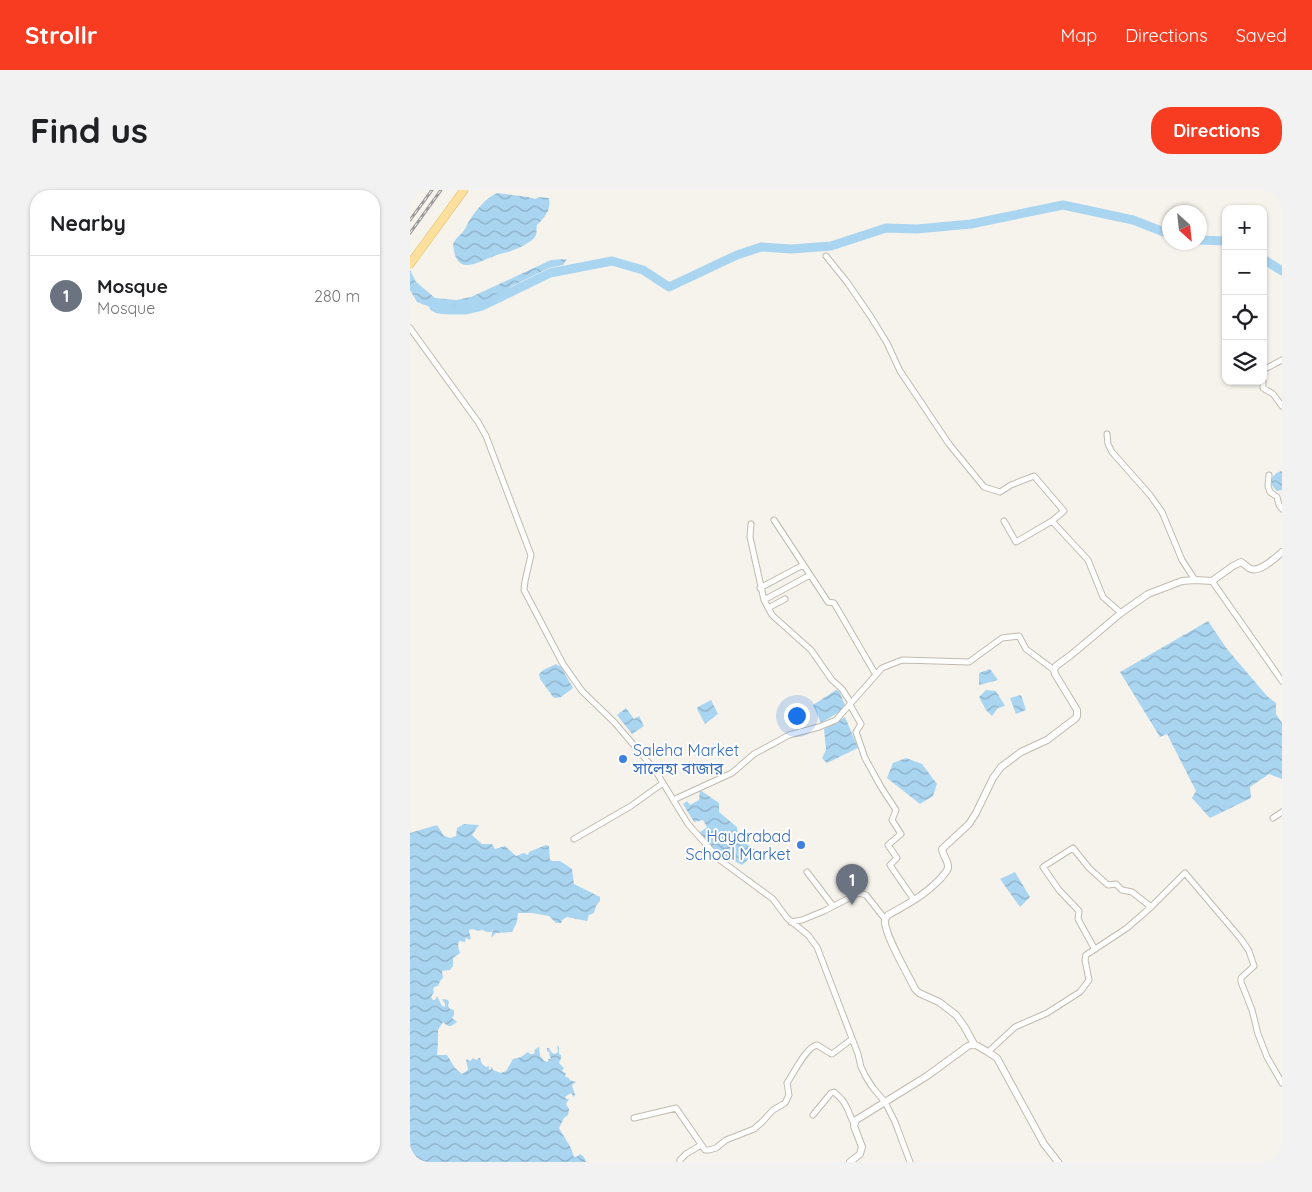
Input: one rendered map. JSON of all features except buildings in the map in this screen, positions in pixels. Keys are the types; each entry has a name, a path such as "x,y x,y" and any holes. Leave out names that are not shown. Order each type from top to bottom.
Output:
{"main road":[{"path":"410,264 464,190"}],"street":[{"path":"826,256 871,317 887,343 900,371 949,444 984,486 1000,492 1011,484 1034,476 1064,511 1052,521 1016,542 1004,521"},
{"path":"410,328 478,422 486,436 532,555 524,590 563,664 582,691 615,723 655,770 688,824 720,860 773,899 791,922 808,935 817,947 864,1072 873,1088 885,1102 895,1122 910,1162"},
{"path":"1267,368 1282,360"},
{"path":"1263,385 1263,388 1273,394 1282,406"},
{"path":"1107,434 1108,444 1112,452 1150,495 1162,512 1182,560 1195,580"},
{"path":"1268,475 1270,492 1276,497 1282,509"},
{"path":"774,520 828,602 834,603 876,675"},
{"path":"1052,521 1088,560 1103,597 1121,613"},
{"path":"751,524 750,537 760,588 768,608 772,615 811,650 832,680 842,689 861,724 856,732 865,758 896,810 892,820 901,834 888,845 897,858 890,865 914,900"},
{"path":"1054,670 1056,666 1121,613 1148,594 1182,581 1212,581 1232,566 1241,562 1253,570 1260,568 1282,552"},
{"path":"760,588 803,565"},
{"path":"764,600 810,575"},
{"path":"1212,581 1282,680"},
{"path":"768,608 784,599"},
{"path":"674,800 732,773 754,754 789,735 836,720 882,668 902,660 970,662 1002,638 1019,636 1026,649 1054,670 1077,710 1077,716 1047,740 1021,752 997,771 969,824 942,849 948,864 945,873 931,889 888,915 884,926 915,989 919,993 939,1002 956,1015 974,1044 997,1058 1044,1144 1058,1162"},
{"path":"574,839 631,806 663,783"},
{"path":"1273,818 1282,812"},
{"path":"1094,948 1078,919 1078,911 1059,890 1043,867 1073,848 1089,868 1108,885 1116,884 1122,890 1132,892 1151,907"},
{"path":"807,872 833,906"},
{"path":"988,1052 1015,1027 1047,1013 1080,992 1088,980 1086,955 1094,948 1128,928 1186,873 1249,951 1254,966 1242,978 1241,982 1252,1010 1266,1057 1282,1083"},
{"path":"791,922 802,920 859,893 866,895 885,919"},
{"path":"634,1118 676,1108 705,1150 716,1148 726,1140 754,1128 773,1110 785,1102 789,1095 787,1083 812,1046 817,1045 832,1054 852,1039"},
{"path":"854,1123 927,1076 968,1046 974,1044"},
{"path":"812,1115 831,1093 834,1092 844,1102 862,1147 860,1154 850,1162"},
{"path":"680,1162 686,1154 701,1145"}],"water":[{"path":"497,193 535,199 539,197 549,198 548,210 537,225 536,236 529,243 478,263 464,265 459,262 455,255 453,244 478,209"},
{"path":"567,259 563,265 549,268 512,286 494,299 461,311 435,309 417,302 410,290 410,270 416,282 435,298 456,300 471,297 551,260"},
{"path":"1282,471 1282,490 1277,491 1271,482 1275,474"},
{"path":"1208,621 1227,649 1267,696 1276,703 1276,714 1282,723 1282,779 1269,774 1250,787 1251,798 1210,818 1192,798 1196,791 1167,734 1160,737 1120,672"},
{"path":"556,664 561,667 573,688 561,697 556,698 553,697 540,679 539,674"},
{"path":"990,669 998,680 979,685 979,673"},
{"path":"836,690 839,691 845,705 844,709 821,723 813,705"},
{"path":"986,690 996,691 1005,706 998,708 992,716 986,710 979,697"},
{"path":"1021,695 1026,710 1016,714 1010,698"},
{"path":"711,700 718,714 705,724 697,709"},
{"path":"626,708 634,719 639,716 644,726 632,734 617,715"},
{"path":"845,717 858,748 827,763 822,758 826,750 824,729"},
{"path":"906,758 922,764 937,784 933,796 920,804 887,778 893,763"},
{"path":"700,790 719,803 719,812 737,827 738,838 757,851 742,865 715,851 699,833 707,827 703,820 694,822 683,804 687,801 690,805 699,800"},
{"path":"464,824 479,825 472,835 482,844 492,844 495,849 505,846 516,856 524,853 528,855 529,852 546,845 549,846 550,860 560,861 572,869 574,884 600,897 600,901 594,913 589,915 587,921 567,917 561,923 556,923 549,916 518,913 517,922 512,932 496,933 491,938 493,929 491,932 469,930 471,938 469,940 466,937 465,942 459,941 460,953 453,958 453,966 450,970 442,971 443,978 438,986 434,987 431,997 435,1000 437,996 442,1006 445,1007 442,999 448,1000 448,1006 454,1010 452,1018 457,1022 448,1026 443,1022 438,1030 437,1055 447,1055 455,1068 462,1074 468,1070 466,1059 470,1061 473,1058 476,1060 481,1058 482,1064 486,1067 489,1066 491,1070 492,1067 493,1070 501,1073 506,1071 513,1059 521,1057 528,1052 533,1054 534,1050 539,1047 540,1056 547,1062 548,1059 551,1059 547,1048 555,1054 558,1052 557,1045 561,1055 559,1063 564,1068 562,1071 569,1080 576,1082 572,1085 574,1097 571,1093 565,1097 569,1099 566,1104 569,1109 568,1115 564,1118 559,1128 574,1157 580,1154 586,1162 410,1162 410,833 437,825 444,836 450,838 456,836 457,828"},
{"path":"1015,872 1030,897 1020,907 1000,879"}],"waterway":[{"path":"434,307 438,309 465,310 482,306 550,273 612,261 643,270 669,287 737,255 761,247 791,249 831,246 886,228 917,229 971,224 1063,205 1133,220 1162,231"},
{"path":"1207,240 1222,241"},
{"path":"1267,262 1282,271"}],"railway":[{"path":"410,220 432,190"},
{"path":"410,233 441,190"}],"place":[{"name":"Saleha Market সালেহা বাজার","path":"623,759"},
{"name":"Haydrabad School Market","path":"801,845"},
{"name":"Mosque","path":"852,905"}]}
